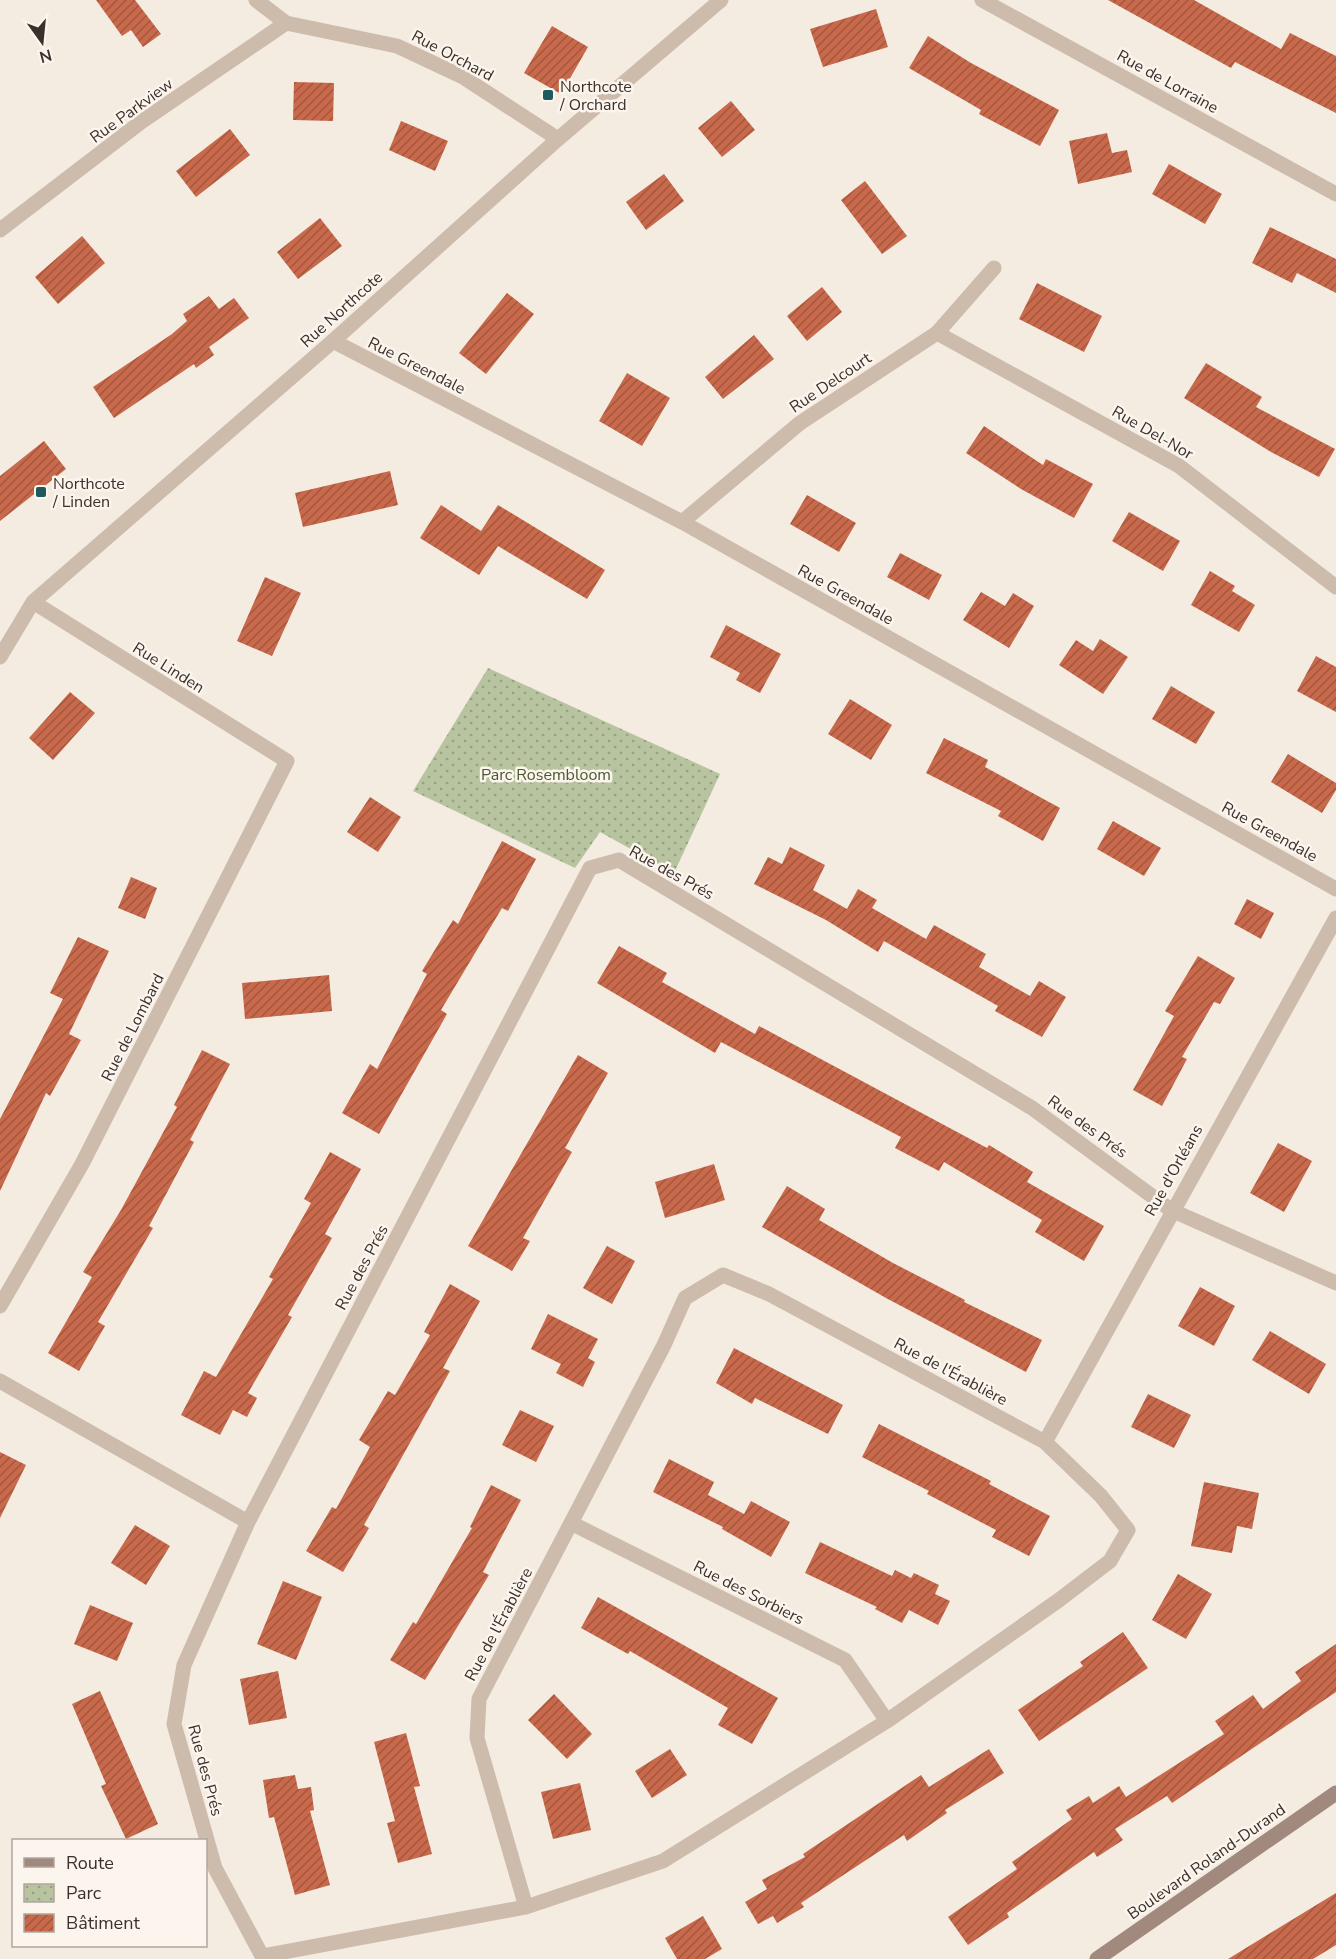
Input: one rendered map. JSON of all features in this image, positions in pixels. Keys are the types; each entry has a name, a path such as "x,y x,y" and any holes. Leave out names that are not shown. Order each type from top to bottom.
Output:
{"street":[{"name":"Rue Orchard","path":"256,0 286,23 398,46 463,77 558,139"},
{"name":"Rue Northcote","path":"0,657 33,602 333,342 558,139 721,0"},
{"name":"Rue de Lorraine","path":"982,0 1336,194"},
{"name":"Rue Parkview","path":"0,230 141,122 286,23"},
{"name":"Rue Delcourt","path":"682,522 800,423 936,333 994,268"},
{"name":"Rue Del-Nor","path":"936,333 1179,466 1336,587"},
{"name":"Rue Greendale","path":"333,342 682,522 1336,889"},
{"name":"Rue Linden","path":"33,602 287,761"},
{"name":"Rue de Lombard","path":"0,1306 82,1164 287,761"},
{"name":"Rue des Prés","path":"207,1839 174,1724 184,1665 248,1522 590,868 619,860 1032,1108 1171,1210 1336,1282"},
{"name":"Rue d'Orléans","path":"1045,1442 1171,1210 1336,918"},
{"name":"Rue de l'Érablière","path":"262,1956 526,1907 663,1861 887,1721 1110,1561 1128,1530 1101,1496 1045,1442 770,1293 723,1275 685,1298 664,1345 479,1699 477,1738 526,1907"},
{"path":"0,1381 248,1522"},
{"name":"Rue des Sorbiers","path":"571,1523 844,1660 887,1721"},
{"name":"Boulevard Roland-Durand","path":"1097,1959 1336,1792"},
{"name":"Rue des Prés","path":"207,1840 215,1868 262,1956"}],"green space":[{"name":"Parc Rosembloom","path":"488,668 720,774 674,873 600,832 575,868 413,791"}],"building":[{"path":"96,0 135,0 161,34 143,47 131,30 122,36"},
{"path":"1108,0 1194,0 1281,49 1290,33 1336,56 1336,113 1235,62 1231,68"},
{"path":"876,9 888,47 823,67 810,29"},
{"path":"552,26 588,47 561,94 524,73"},
{"path":"928,36 971,63 1059,110 1040,146 979,114 981,110 909,68"},
{"path":"294,82 334,83 333,121 293,120"},
{"path":"731,101 755,130 722,157 698,128"},
{"path":"401,121 448,141 435,171 389,150"},
{"path":"230,129 250,155 196,197 176,171"},
{"path":"1107,133 1112,153 1127,150 1132,172 1078,184 1069,141"},
{"path":"1169,164 1222,194 1205,224 1152,194"},
{"path":"664,174 684,201 646,230 626,202"},
{"path":"865,181 907,236 882,254 841,200"},
{"path":"320,218 342,246 298,279 277,252"},
{"path":"1270,227 1336,259 1336,293 1297,273 1292,283 1252,263"},
{"path":"82,236 105,263 58,304 35,277"},
{"path":"1037,283 1102,316 1084,352 1019,319"},
{"path":"822,287 842,312 807,341 787,316"},
{"path":"507,293 534,314 486,374 459,353"},
{"path":"209,296 219,309 234,298 249,318 209,347 214,355 196,368 194,364 114,418 93,387 172,334 187,321 183,314"},
{"path":"754,335 774,359 723,399 705,377"},
{"path":"1206,363 1262,397 1256,407 1335,449 1319,477 1271,452 1184,398"},
{"path":"627,373 670,398 642,446 599,421"},
{"path":"984,426 1043,465 1046,459 1093,484 1074,518 1021,489 966,453"},
{"path":"44,441 66,469 0,521 0,476"},
{"path":"390,471 398,505 303,527 295,493"},
{"path":"807,495 856,523 839,552 790,524"},
{"path":"441,505 481,531 498,505 605,570 587,599 498,546 479,575 420,538"},
{"path":"1129,512 1180,541 1163,571 1112,541"},
{"path":"900,553 942,575 929,600 887,577"},
{"path":"1210,571 1235,586 1232,591 1255,605 1239,632 1191,605"},
{"path":"265,577 301,593 272,656 237,641"},
{"path":"981,592 1005,606 1013,593 1034,606 1009,648 963,620"},
{"path":"726,625 781,654 760,693 736,680 740,673 710,657"},
{"path":"1100,639 1128,657 1103,694 1059,665 1076,640 1093,651"},
{"path":"1316,656 1336,667 1336,712 1297,691"},
{"path":"1171,686 1215,712 1196,744 1152,719"},
{"path":"70,692 95,713 53,760 29,738"},
{"path":"850,699 892,725 871,760 828,734"},
{"path":"944,738 988,760 985,767 1060,808 1043,841 998,816 1001,811 926,773"},
{"path":"1288,754 1336,783 1336,790 1322,813 1271,782"},
{"path":"370,797 401,817 378,852 347,832"},
{"path":"1113,821 1161,848 1144,876 1097,849"},
{"path":"502,841 536,859 508,911 502,908 441,1010 447,1014 379,1134 342,1113 370,1064 377,1069 427,974 422,971 453,920 458,924"},
{"path":"790,847 825,865 813,890 847,909 858,889 877,900 872,908 926,939 934,925 986,954 979,967 1030,996 1039,981 1066,997 1042,1037 995,1011 998,1006 884,941 878,952 826,920 754,884 768,857 782,864"},
{"path":"131,877 157,888 145,919 118,908"},
{"path":"1247,899 1274,913 1261,939 1234,924"},
{"path":"78,937 109,951 69,1034 81,1040 50,1096 46,1093 0,1191 0,1119 63,999 50,993"},
{"path":"619,946 667,973 662,982 755,1034 759,1026 987,1148 989,1145 1033,1172 1027,1182 1104,1226 1084,1261 1035,1232 1042,1220 944,1162 939,1171 895,1148 901,1137 721,1042 715,1053 597,983"},
{"path":"1198,956 1235,978 1220,1004 1214,1002 1182,1057 1187,1059 1162,1106 1133,1090 1174,1016 1165,1011"},
{"path":"329,975 332,1011 245,1019 242,983"},
{"path":"202,1050 230,1064 190,1140 194,1142 149,1226 153,1228 98,1322 105,1326 79,1371 48,1353 92,1277 83,1272 121,1210 177,1107 174,1105"},
{"path":"578,1055 608,1073 565,1148 572,1152 523,1238 530,1241 512,1271 468,1246"},
{"path":"1278,1143 1312,1161 1284,1212 1250,1193"},
{"path":"330,1152 361,1169 325,1234 332,1238 288,1315 292,1317 248,1393 257,1398 247,1417 233,1410 220,1435 181,1415 204,1371 216,1377 273,1279 269,1277 311,1203 304,1199"},
{"path":"714,1164 725,1200 665,1218 655,1182"},
{"path":"787,1186 825,1209 819,1220 893,1263 965,1300 964,1302 1042,1340 1026,1372 886,1298 762,1227"},
{"path":"607,1246 635,1261 612,1304 583,1288"},
{"path":"450,1284 480,1301 443,1368 450,1371 364,1525 369,1528 343,1572 306,1551 332,1507 336,1509 370,1447 359,1440 388,1391 395,1395 430,1335 424,1332"},
{"path":"1200,1287 1235,1306 1214,1346 1178,1326"},
{"path":"548,1314 598,1339 588,1358 595,1362 583,1387 556,1373 561,1364 531,1349"},
{"path":"1270,1331 1326,1364 1309,1394 1252,1360"},
{"path":"734,1348 843,1405 828,1434 755,1398 752,1404 716,1383"},
{"path":"1148,1394 1191,1415 1174,1448 1131,1427"},
{"path":"520,1410 554,1426 536,1462 502,1445"},
{"path":"879,1424 991,1481 989,1484 1050,1516 1029,1556 992,1537 996,1530 927,1494 929,1491 862,1457"},
{"path":"0,1452 26,1465 0,1518"},
{"path":"669,1459 714,1482 708,1495 744,1514 751,1501 790,1522 771,1557 722,1529 723,1527 653,1492"},
{"path":"1204,1482 1259,1493 1252,1529 1237,1526 1232,1553 1191,1546"},
{"path":"491,1485 521,1500 483,1572 489,1575 425,1680 390,1660 413,1622 416,1624 472,1528 470,1527"},
{"path":"135,1525 170,1546 146,1585 111,1563"},
{"path":"820,1542 892,1576 895,1570 911,1578 914,1573 939,1585 935,1594 950,1601 938,1625 909,1610 902,1623 875,1609 877,1607 805,1573"},
{"path":"1178,1574 1212,1594 1186,1639 1152,1620"},
{"path":"283,1581 322,1597 296,1660 257,1644"},
{"path":"598,1597 778,1698 752,1744 718,1725 728,1708 630,1651 628,1654 581,1628"},
{"path":"90,1605 133,1623 117,1661 74,1644"},
{"path":"1123,1632 1148,1668 1039,1741 1018,1710 1083,1666 1080,1662"},
{"path":"1336,1644 1336,1692 1172,1803 1167,1796 1115,1829 1123,1840 1097,1857 1094,1852 1007,1913 1009,1917 968,1945 948,1917 1017,1869 1012,1862 1072,1819 1066,1810 1089,1796 1093,1803 1119,1786 1126,1797 1224,1734 1215,1721 1253,1695 1263,1709 1301,1681 1295,1672"},
{"path":"278,1671 287,1718 249,1725 240,1679"},
{"path":"100,1691 158,1824 126,1839 101,1786 106,1784 72,1704"},
{"path":"554,1694 592,1734 567,1759 528,1720"},
{"path":"406,1733 420,1786 414,1787 432,1854 398,1863 387,1823 395,1821 374,1742"},
{"path":"670,1749 687,1775 652,1798 635,1771"},
{"path":"989,1749 1004,1773 945,1810 947,1813 907,1841 904,1835 801,1903 804,1907 777,1923 773,1916 758,1924 745,1902 767,1889 762,1880 805,1857 803,1854 921,1775 929,1787"},
{"path":"295,1775 298,1789 311,1787 314,1810 310,1811 330,1885 295,1895 274,1817 269,1818 263,1780"},
{"path":"580,1783 591,1830 553,1839 541,1792"},
{"path":"1336,1893 1336,1945 1313,1959 1228,1959"},
{"path":"703,1916 722,1949 705,1959 677,1959 665,1938"}],"place":[{"name":"Northcote / Orchard","path":"548,95"},
{"name":"Northcote / Linden","path":"41,492"}]}
